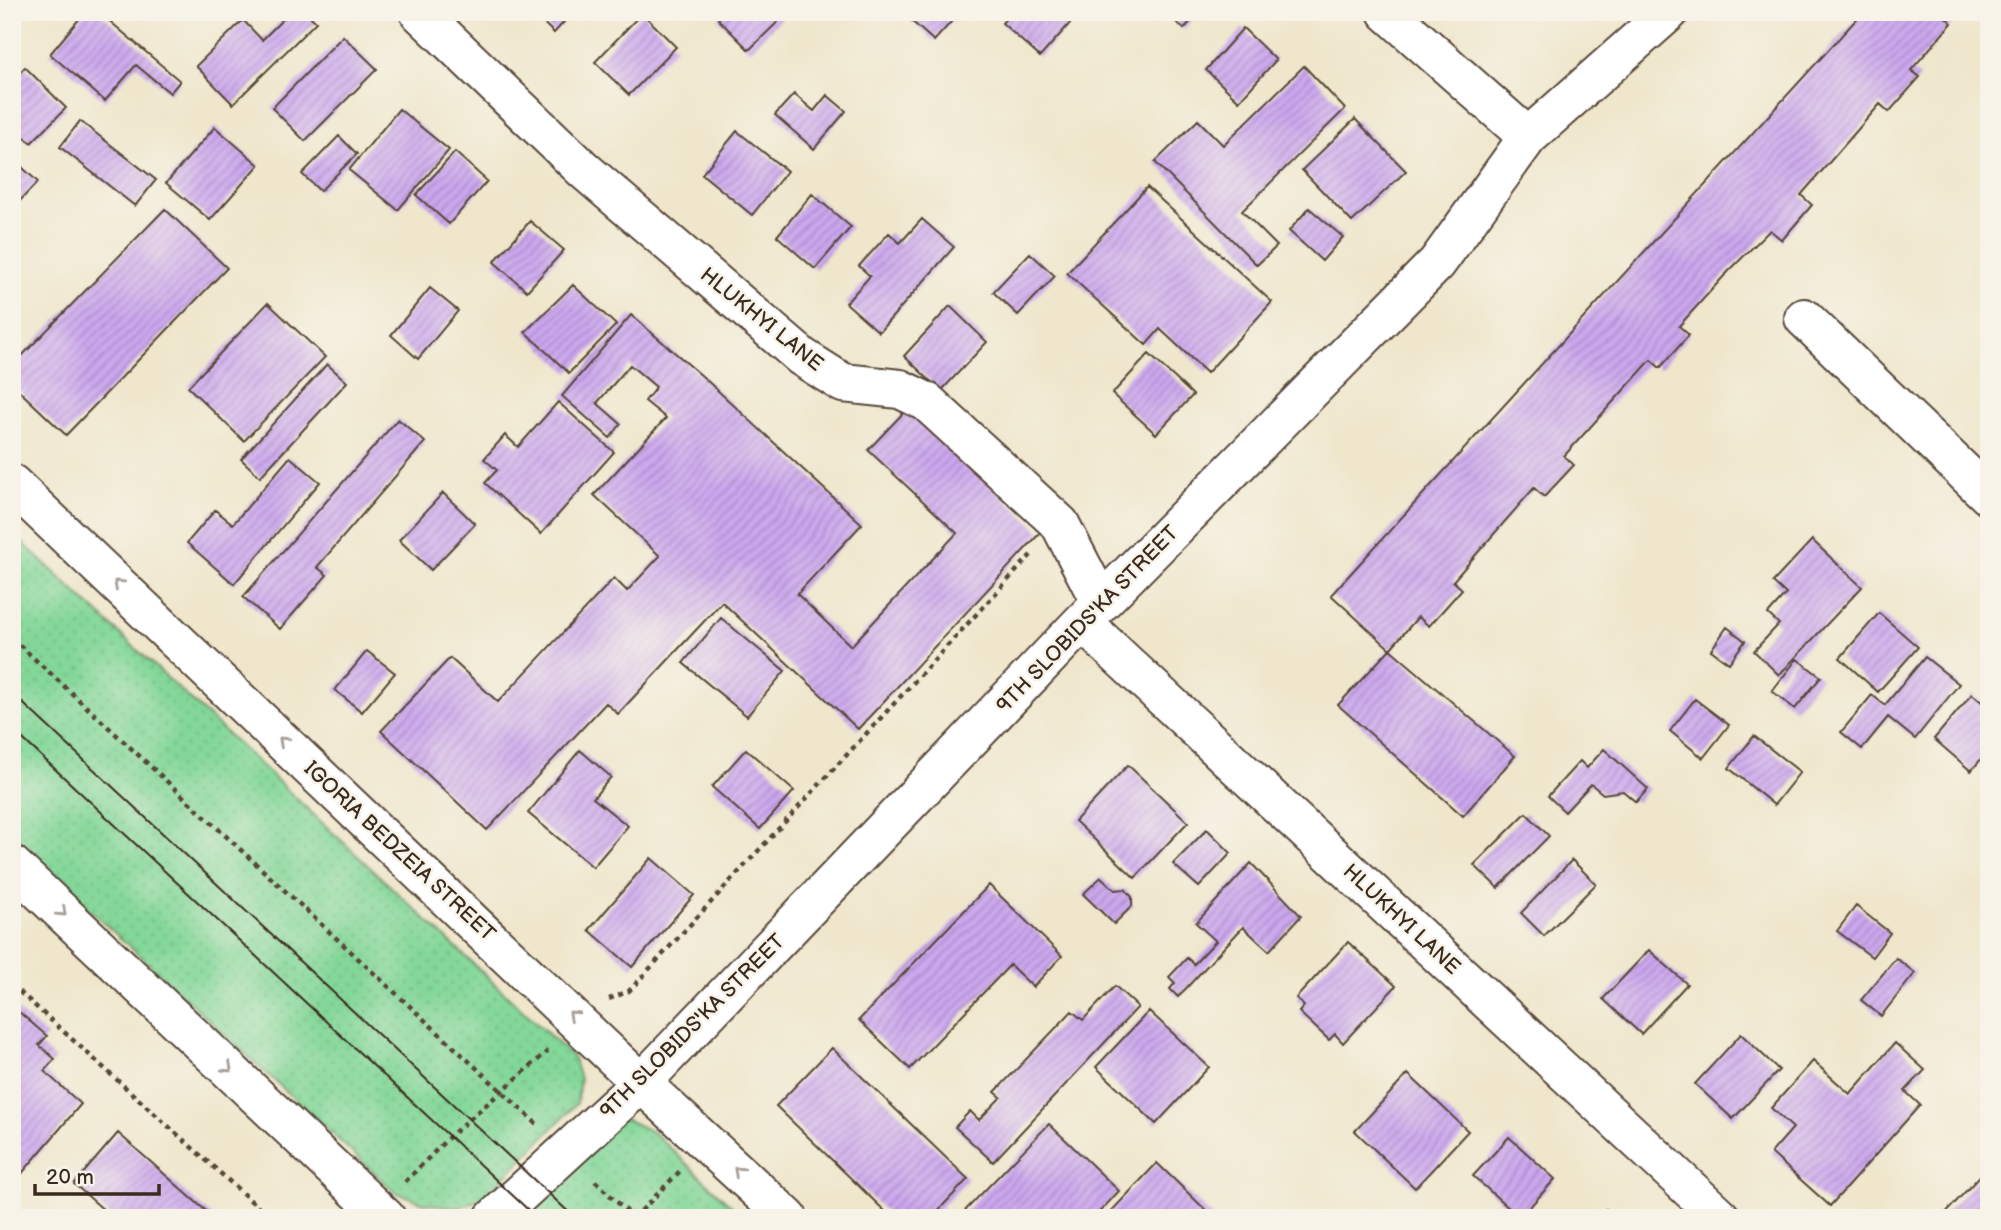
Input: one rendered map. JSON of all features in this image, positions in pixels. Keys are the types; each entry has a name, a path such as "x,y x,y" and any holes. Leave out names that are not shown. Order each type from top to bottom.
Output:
{"street":[{"name":"HLUKHYI LANE","path":"419,12 584,170 802,357 843,383 900,389 927,401 1060,524 1092,612 1721,1218"},
{"path":"1387,12 1528,137"},
{"name":"9TH SLOBIDS'KA STREET","path":"495,1218 641,1083 1092,612 1437,263 1528,137 1669,12"},
{"path":"1804,318 1989,496"},
{"name":"IGORIA BEDZEIA STREET","path":"12,484 641,1083 788,1218"},
{"path":"12,865 391,1205"}],"path":[{"path":"601,1002 629,991 1060,524"},
{"path":"12,638 546,1133"},
{"path":"12,985 270,1218"},
{"path":"391,1205 449,1137 550,1050"},
{"path":"590,1176 634,1218 685,1166"}],"green space":[{"path":"12,533 573,1057 580,1079 577,1103 485,1197 458,1208 424,1203 395,1192 12,838"},
{"path":"623,1118 653,1132 744,1218 505,1218"}],"building":[{"path":"85,12 99,12 180,81 170,93 136,65 105,101 50,54"},
{"path":"290,12 306,12 316,22 233,104 196,66 243,20 262,40"},
{"path":"532,12 573,12 554,33"},
{"path":"725,12 788,12 749,50 718,19"},
{"path":"912,12 960,12 934,41 907,17"},
{"path":"1012,12 1080,12 1040,57 1002,23"},
{"path":"1165,12 1199,12 1184,29"},
{"path":"1863,12 1940,12 1952,23 1911,70 1920,77 1889,112 1880,104 1801,195 1812,205 1782,240 1770,230 1724,276 1679,326 1689,335 1660,368 1651,360 1564,456 1574,465 1544,497 1534,488 1453,581 1462,589 1429,626 1418,617 1390,649 1331,595"},
{"path":"642,13 676,47 629,95 595,62"},
{"path":"1243,28 1276,60 1239,101 1206,70"},
{"path":"343,36 377,69 305,141 272,108"},
{"path":"1304,66 1345,109 1242,211 1277,246 1257,265 1155,162 1198,120 1223,145"},
{"path":"25,67 66,108 31,143 12,125 12,81"},
{"path":"794,94 814,111 827,95 846,111 814,149 775,115"},
{"path":"399,109 449,150 398,210 349,170"},
{"path":"1355,119 1406,171 1352,222 1302,170"},
{"path":"80,121 156,180 135,206 60,147"},
{"path":"215,127 259,165 210,220 166,183"},
{"path":"737,131 787,171 752,215 702,174"},
{"path":"339,136 357,154 320,191 302,174"},
{"path":"455,152 487,181 449,224 416,195"},
{"path":"12,158 38,182 12,209"},
{"path":"1147,187 1272,302 1207,373 1160,329 1146,345 1067,273"},
{"path":"812,194 851,227 815,269 777,236"},
{"path":"1309,208 1343,237 1322,261 1289,231"},
{"path":"165,209 227,268 66,435 12,384 12,366"},
{"path":"922,219 954,247 879,332 846,303 870,276 859,266 889,233 900,243"},
{"path":"530,221 564,250 527,291 494,262"},
{"path":"1030,253 1055,276 1018,315 993,292"},
{"path":"573,285 616,325 569,373 525,332"},
{"path":"430,288 458,311 418,359 391,335"},
{"path":"268,303 325,357 244,441 188,387"},
{"path":"950,306 987,342 941,391 904,356"},
{"path":"631,315 702,376 862,524 797,594 851,646 957,533 868,450 908,408 1041,532 858,729 722,602 618,714 606,703 487,830 381,731 450,658 498,702 614,578 627,591 660,556 594,495 666,418 645,401 656,387 630,365 597,403 621,424 610,438 562,396"},
{"path":"1149,354 1193,395 1156,434 1112,394"},
{"path":"327,364 347,382 260,477 241,459"},
{"path":"558,402 614,452 541,534 485,483 497,470 484,459 505,435 518,447"},
{"path":"398,419 425,442 317,567 327,575 280,629 243,597"},
{"path":"290,457 320,482 234,584 187,543 215,510 233,524"},
{"path":"443,493 475,524 431,570 399,540"},
{"path":"1812,540 1862,587 1779,675 1754,651 1779,624 1768,614 1786,594 1773,582"},
{"path":"1879,613 1918,647 1878,692 1840,658"},
{"path":"721,618 785,671 747,716 683,663"},
{"path":"1727,627 1745,641 1729,663 1711,650"},
{"path":"1390,649 1515,756 1463,816 1338,705"},
{"path":"367,651 395,673 362,712 335,690"},
{"path":"1925,657 1959,684 1915,739 1888,717 1862,749 1841,732 1872,695 1885,705"},
{"path":"1797,659 1821,677 1795,709 1772,691"},
{"path":"1972,694 1989,708 1989,750 1971,771 1934,739"},
{"path":"1695,699 1729,725 1703,758 1670,731"},
{"path":"1754,736 1800,772 1774,805 1729,768"},
{"path":"746,749 794,791 760,829 712,787"},
{"path":"1604,749 1648,789 1636,802 1623,791 1603,794 1591,784 1565,812 1548,796 1580,761 1587,768"},
{"path":"580,750 611,777 593,798 628,826 593,867 528,813"},
{"path":"1128,765 1188,822 1135,878 1075,821"},
{"path":"1526,813 1549,836 1498,888 1474,865"},
{"path":"1207,829 1231,853 1199,887 1173,864"},
{"path":"651,858 694,895 632,967 589,930"},
{"path":"1572,860 1596,884 1544,936 1521,913"},
{"path":"1251,863 1301,916 1269,951 1243,927 1178,997 1170,989 1175,983 1169,977 1187,958 1194,964 1216,941 1196,923"},
{"path":"1101,877 1115,890 1125,889 1132,897 1132,906 1114,924 1083,894"},
{"path":"989,885 1062,956 1033,987 1010,965 910,1069 859,1020"},
{"path":"1856,906 1890,933 1872,957 1837,931"},
{"path":"1348,942 1396,986 1343,1043 1335,1034 1329,1040 1299,1012 1304,1006 1296,998"},
{"path":"1649,950 1687,984 1641,1034 1603,999"},
{"path":"1896,958 1915,973 1881,1016 1861,1000"},
{"path":"1115,986 1138,1007 993,1162 955,1127 970,1111 979,1120 1001,1097 995,1092 1072,1011 1083,1020"},
{"path":"12,1006 47,1036 39,1045 55,1059 44,1071 81,1104 12,1185"},
{"path":"1149,1011 1209,1067 1156,1124 1096,1067"},
{"path":"1741,1034 1779,1070 1733,1119 1695,1084"},
{"path":"1895,1043 1925,1070 1905,1091 1920,1105 1830,1206 1771,1153 1793,1128 1771,1108 1813,1061 1850,1094"},
{"path":"832,1048 968,1179 931,1218 892,1218 776,1106"},
{"path":"1408,1074 1468,1131 1415,1188 1355,1131"},
{"path":"1049,1124 1119,1191 1094,1218 958,1218"},
{"path":"118,1133 214,1218 113,1218 74,1184"},
{"path":"1509,1137 1555,1179 1520,1218 1473,1176"},
{"path":"1157,1163 1214,1218 1105,1218"},
{"path":"1989,1166 1989,1207 1979,1218 1941,1218"},
{"path":"1606,1209 1616,1218 1597,1218"}],"tram line":[{"path":"12,693 575,1218"},
{"path":"12,729 537,1218"}]}
